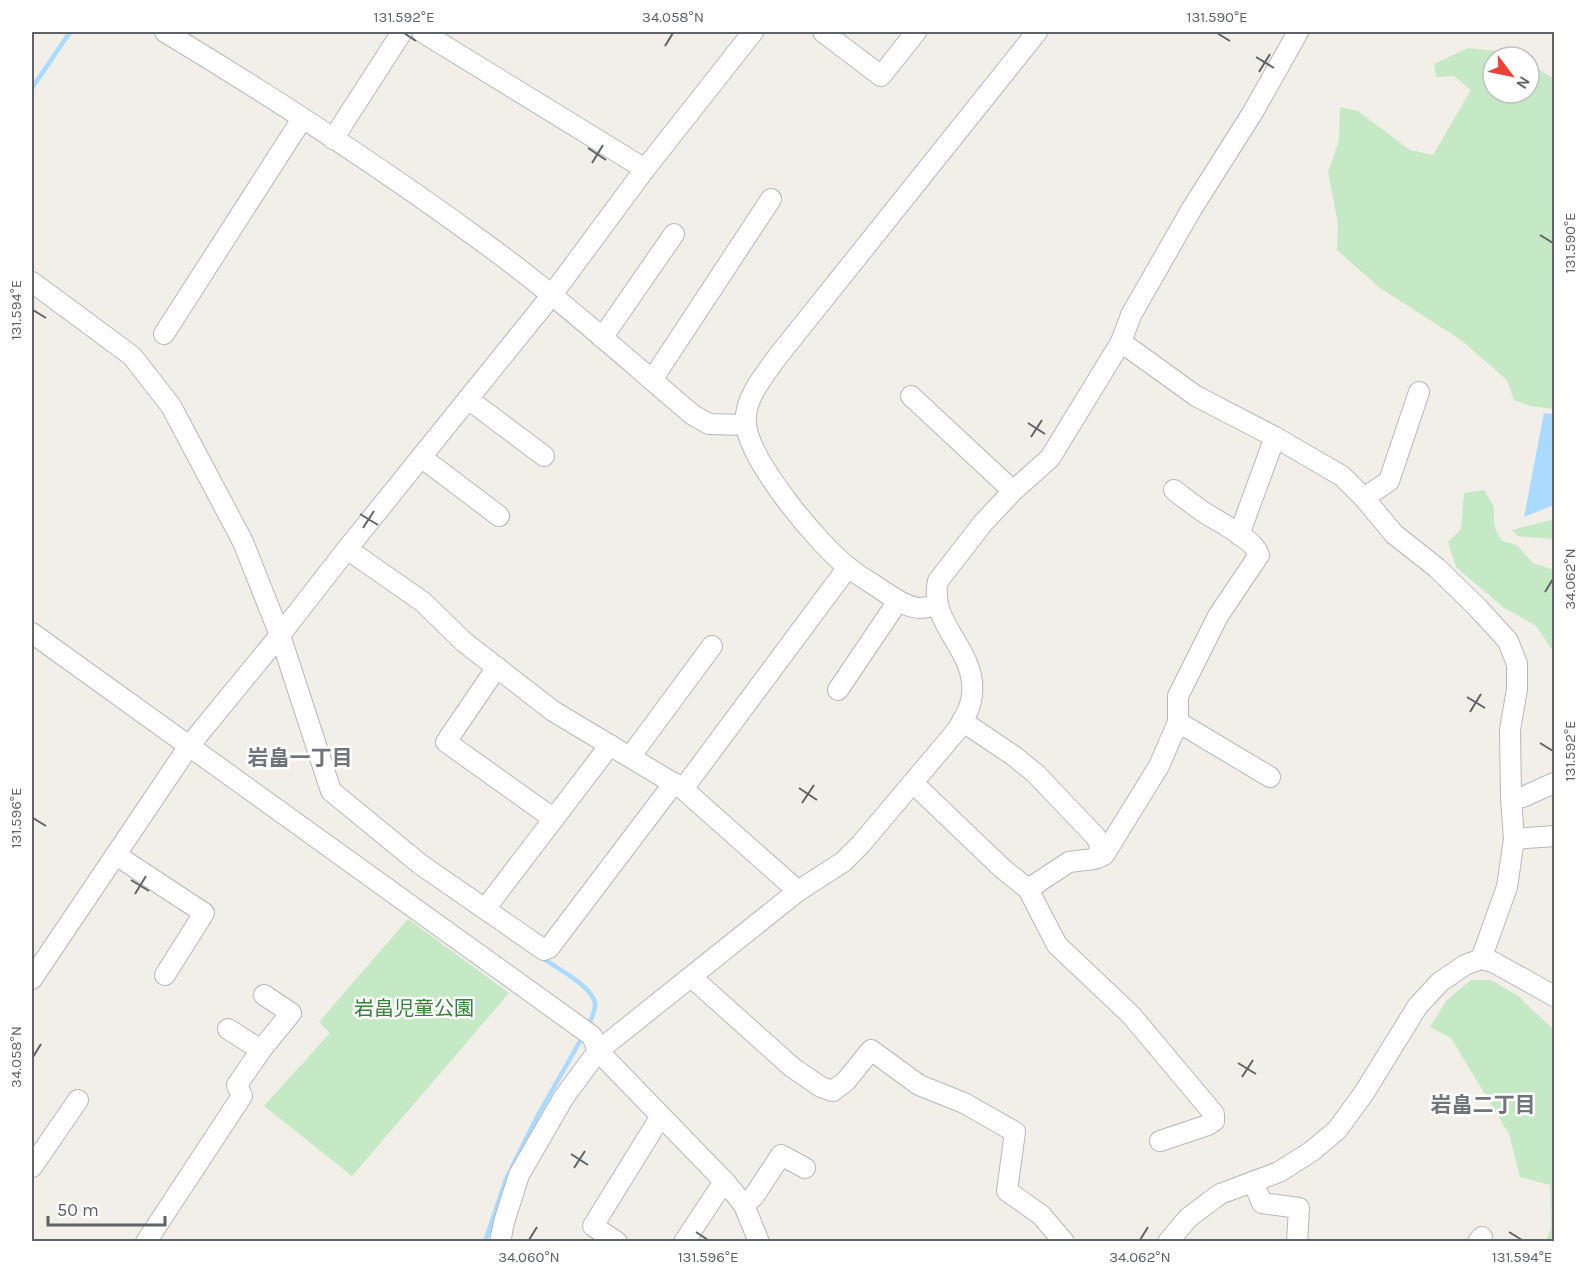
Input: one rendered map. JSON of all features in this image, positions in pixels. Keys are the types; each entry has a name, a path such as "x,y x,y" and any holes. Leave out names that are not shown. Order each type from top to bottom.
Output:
{"street":[{"path":"165,32 333,139 477,237 601,337 693,416 709,424 746,425"},
{"path":"333,139 402,32"},
{"path":"422,32 645,169"},
{"path":"32,979 189,746 551,296 645,169 753,32"},
{"path":"823,32 881,76 916,32"},
{"path":"938,604 919,608 898,601 848,567 802,521 759,460 750,442 746,425 747,412 751,397 778,356 1037,32"},
{"path":"500,1242 519,1175 564,1097 598,1051 798,891 843,862 861,844 958,729 972,696 972,680 963,652 943,621 936,592 938,581 983,523 1013,491 1050,458 1121,342 1131,315 1191,210 1253,112 1298,32"},
{"path":"164,334 302,119"},
{"path":"652,380 771,199"},
{"path":"601,337 674,234"},
{"path":"32,282 132,356 171,406 243,542 280,635 331,791 420,864 544,950 549,948 679,786 848,567"},
{"path":"1121,342 1196,396 1275,437 1341,476 1364,498 1394,534 1437,568 1508,641 1517,664 1517,689 1510,730 1514,839 1507,887 1481,959"},
{"path":"1364,498 1389,481 1419,392"},
{"path":"911,396 1013,491"},
{"path":"468,399 544,456"},
{"path":"1239,535 1275,437"},
{"path":"421,457 499,516"},
{"path":"1028,889 1069,862 1104,855 1159,766 1178,722 1178,696 1218,616 1259,555 1257,549 1239,535 1174,490"},
{"path":"346,549 423,602 464,642 554,711 679,786 798,891"},
{"path":"838,690 898,601"},
{"path":"32,633 592,1036 598,1051 726,1183 744,1205 759,1242"},
{"path":"630,757 712,646"},
{"path":"497,667 446,742 554,819"},
{"path":"963,721 1036,774 1096,837 1100,845 1098,858"},
{"path":"1178,722 1270,777"},
{"path":"485,909 610,745"},
{"path":"913,783 1003,869 1028,889 1057,945 1131,1015 1214,1114 1214,1121 1208,1125 1160,1141"},
{"path":"1511,798 1523,797 1554,783"},
{"path":"1514,839 1554,836"},
{"path":"116,855 204,913 165,975"},
{"path":"1168,1242 1188,1218 1220,1194 1279,1172 1312,1151 1337,1130 1364,1093 1417,1006 1440,982 1465,965 1481,959 1493,962 1554,996"},
{"path":"693,976 793,1068 821,1088 833,1090 846,1081 871,1050 919,1085 964,1103 1015,1132 1007,1191 1041,1215 1064,1242"},
{"path":"146,1242 242,1096 237,1085 261,1050 291,1013 264,995"},
{"path":"228,1029 261,1050"},
{"path":"32,1167 78,1100"},
{"path":"617,1242 593,1226 656,1124 662,1118"},
{"path":"744,1205 754,1196 781,1155 805,1168"},
{"path":"1253,1182 1262,1203 1299,1208 1297,1242"},
{"path":"684,1242 719,1189 726,1183"}],"green space":[{"path":"1468,48 1481,49 1481,105 1541,105 1541,71 1554,79 1554,409 1530,406 1514,400 1507,380 1461,340 1380,288 1337,250 1338,224 1328,172 1339,141 1340,107 1358,111 1410,150 1433,155 1471,90 1454,76 1436,77 1434,64"},
{"path":"1484,490 1494,507 1496,531 1502,541 1517,545 1533,563 1554,570 1554,652 1536,626 1503,607 1456,567 1448,542 1461,529 1464,493"},
{"path":"1554,519 1554,539 1518,536 1512,530"},
{"name":"岩畠児童公園","path":"408,919 509,993 352,1176 264,1106 330,1033 319,1022"},
{"path":"1471,980 1491,980 1518,996 1554,1030 1554,1241 1546,1241 1551,1227 1550,1185 1520,1177 1509,1134 1451,1038 1430,1027 1447,1000"}],"water":[{"path":"1544,413 1554,414 1554,505 1524,517"}],"waterway":[{"path":"32,88 70,32"},
{"path":"541,957 580,984 592,997 595,1009 588,1026"},
{"path":"485,1242 506,1179 538,1115 583,1036"}],"district":[{"name":"岩畠一丁目","path":"300,758"},
{"name":"岩畠二丁目","path":"1483,1105"}]}
